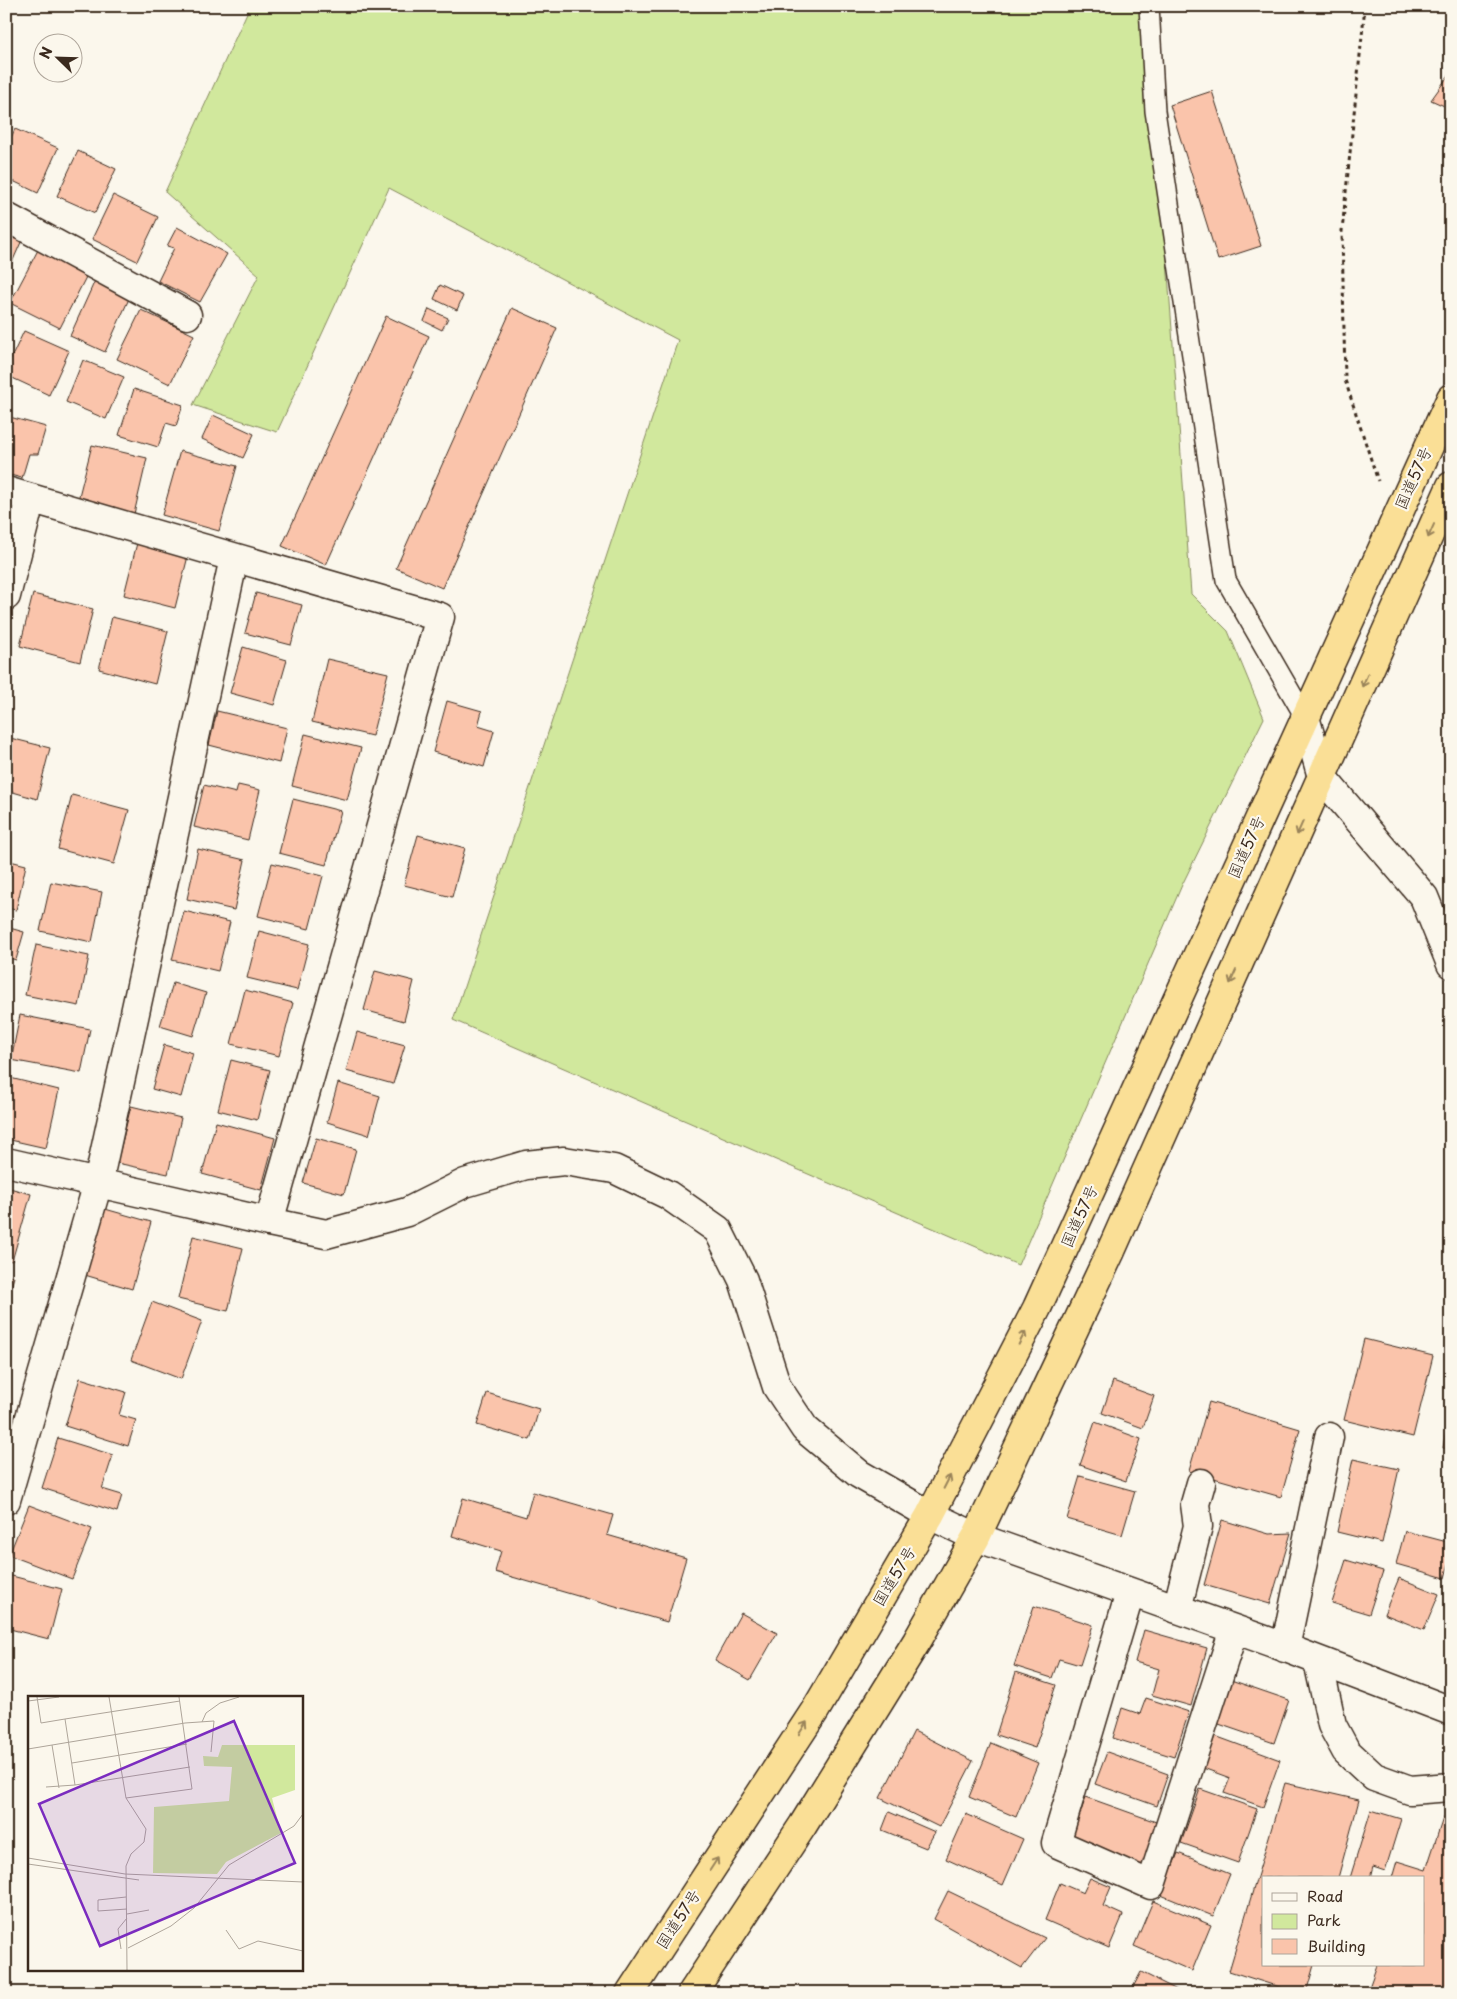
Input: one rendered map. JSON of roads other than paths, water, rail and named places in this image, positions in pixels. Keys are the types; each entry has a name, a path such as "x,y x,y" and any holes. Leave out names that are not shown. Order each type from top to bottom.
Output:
{"highway":[{"name":"国道57号","path":"630,1993 816,1709 930,1515 1037,1308 1392,524 1451,398"},
{"path":"692,1993 803,1825 917,1641 976,1538 1110,1253 1451,486"}],"street":[{"path":"6,217 187,315"},
{"path":"6,596 18,494 440,617 269,1222"},
{"path":"6,1500 98,1182 234,558"},
{"path":"1305,718 1322,777 1424,897 1451,964"},
{"path":"6,1162 326,1234 408,1212 465,1183 526,1165 564,1161 614,1169 668,1194 718,1230 743,1280 777,1387 805,1429 858,1474 930,1515 976,1538 1234,1629 1451,1711"},
{"path":"1284,1648 1329,1437"},
{"path":"1176,1609 1198,1526 1195,1504 1201,1483"},
{"path":"1130,1593 1056,1843 1151,1885 1234,1629"},
{"path":"1318,1660 1332,1725 1346,1751 1374,1777 1410,1790 1451,1787"}],"lane":[{"path":"1148,6 1155,111 1226,580 1305,718"}]}
